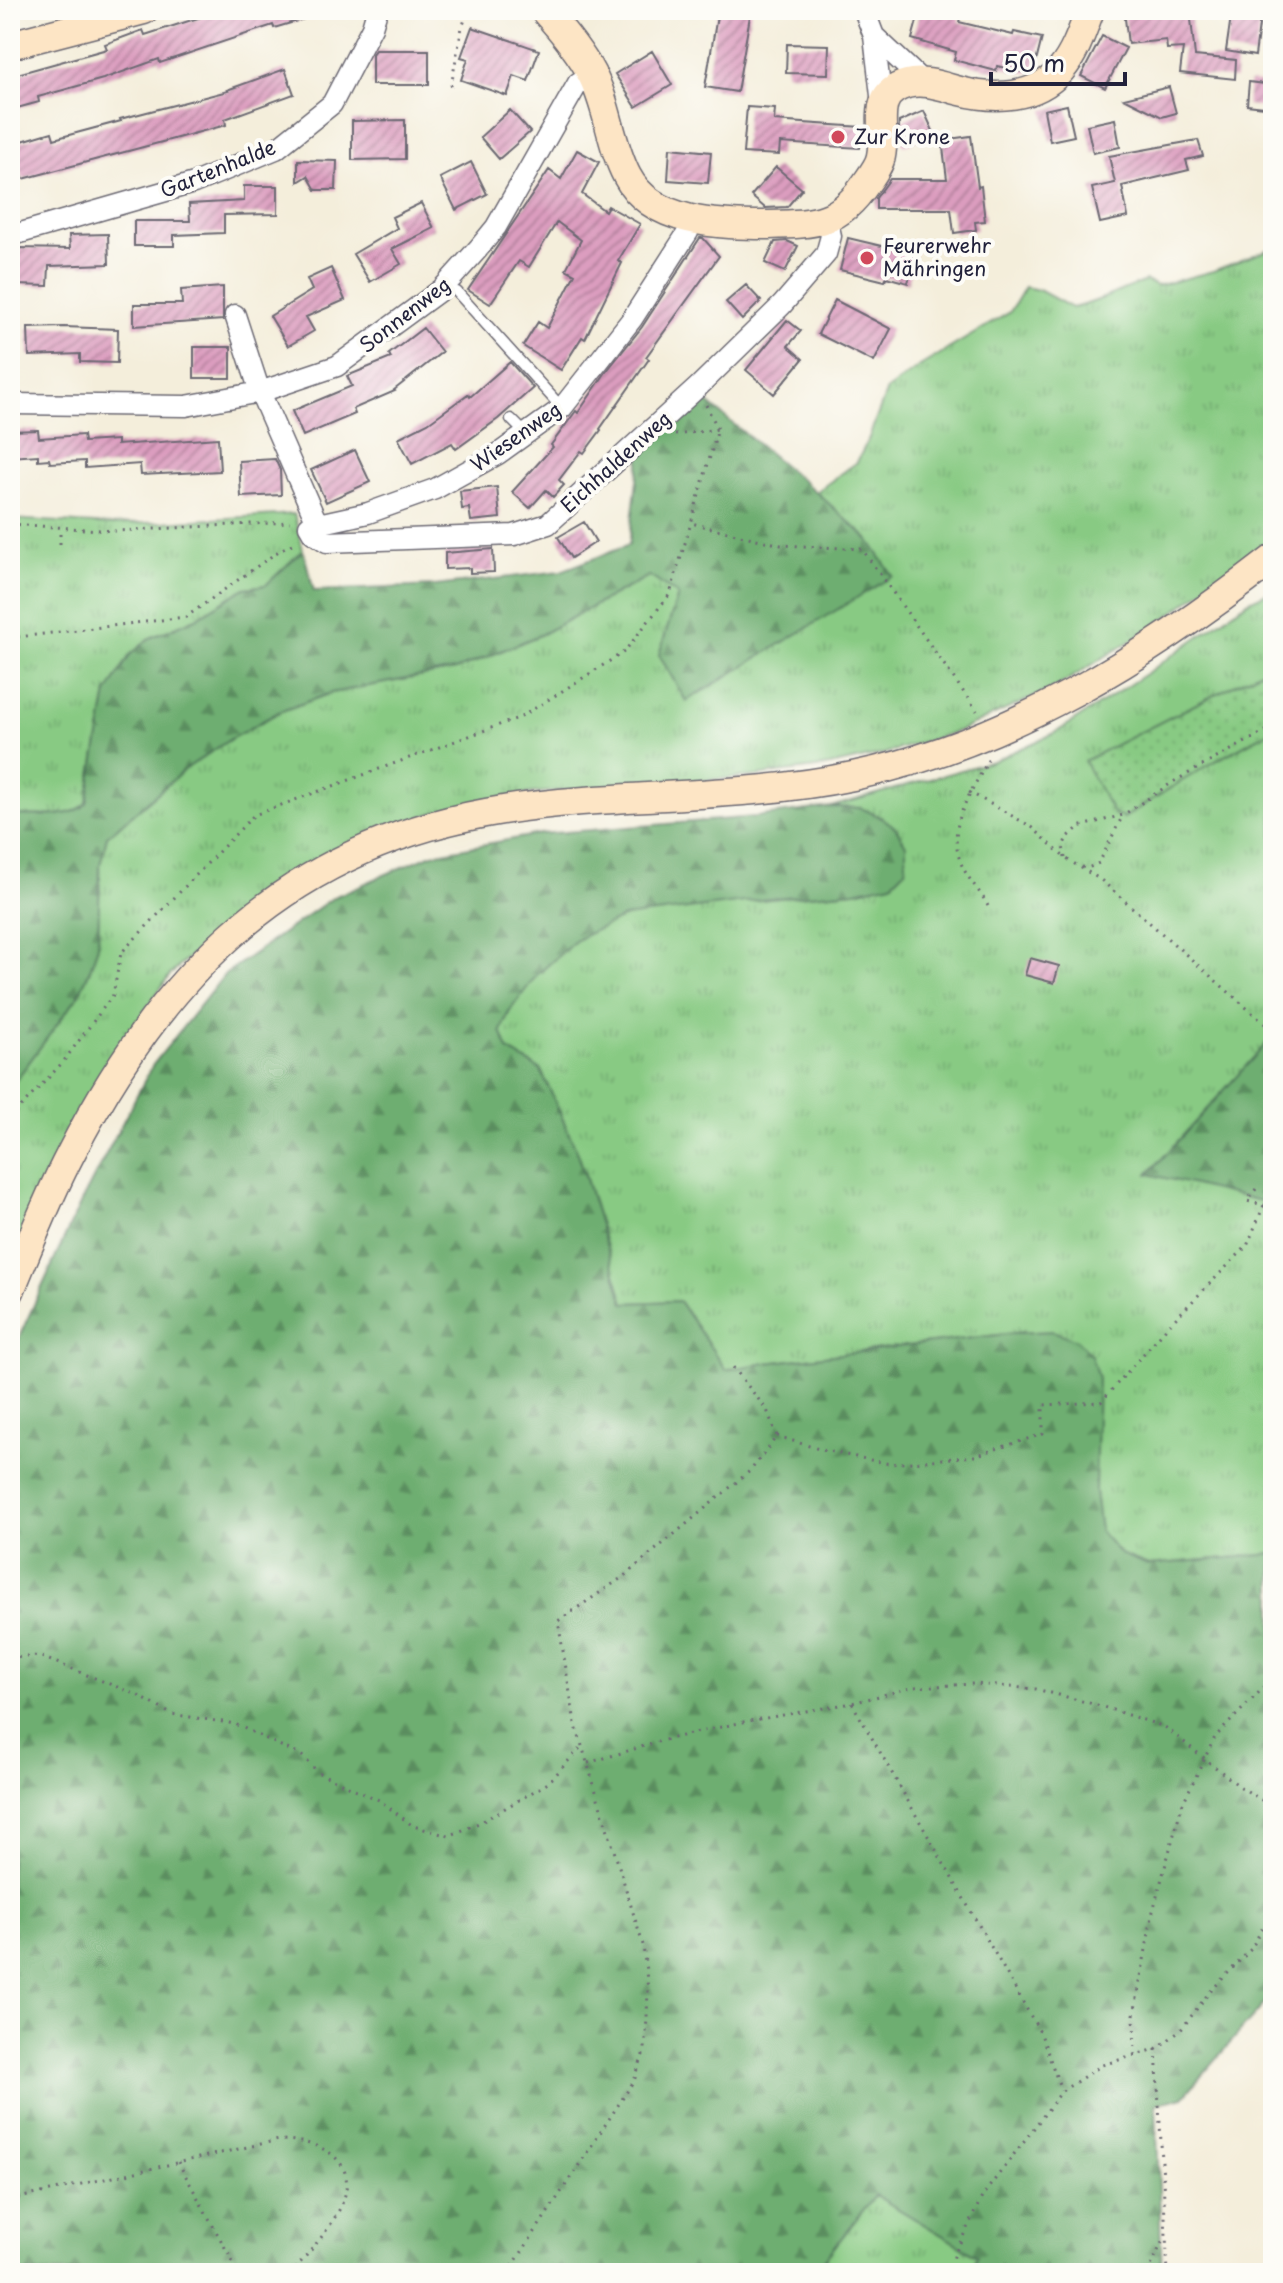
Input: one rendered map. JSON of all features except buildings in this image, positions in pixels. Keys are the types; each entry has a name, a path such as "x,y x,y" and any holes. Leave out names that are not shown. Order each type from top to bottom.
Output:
{"street":[{"path":"10,45 144,10"},
{"path":"544,10 592,74 627,177 642,195 665,211 691,219 748,225 803,224 827,219 847,208 867,183 881,157 882,104 874,36 864,10"},
{"path":"882,104 891,93 906,84 923,82 985,97 1011,96 1038,88 1061,70 1090,10"},
{"name":"Gartenhalde","path":"10,236 194,183 276,149 332,104 374,16"},
{"path":"874,36 923,82"},
{"name":"Sonnenweg","path":"10,403 186,406 260,392 337,366 442,289 496,227 578,83 592,74"},
{"name":"Wiesenweg","path":"313,528 368,513 435,489 498,454 562,408 632,319 688,232 691,219"},
{"name":"Eichhaldenweg","path":"313,528 327,542 514,535 548,524 698,387 782,305 826,254 831,236 827,219"},
{"path":"235,315 260,392 313,528"},
{"path":"18,1296 69,1158 100,1099 140,1037 182,983 226,939 277,898 332,863 381,842 442,822 502,810 572,802 743,791 852,776 991,744 1043,709 1145,649 1273,559"}],"lane":[{"path":"457,292 562,408"},
{"path":"511,419 526,434"}],"path":[{"path":"451,86 462,27 469,10"},
{"path":"10,1119 63,1062 113,995 121,953 254,815 521,717 624,652 670,594 718,429 698,387"},
{"path":"642,438 718,429"},
{"path":"10,524 115,531 286,521 313,528"},
{"path":"691,523 781,545 862,549 991,744"},
{"path":"60,528 60,544"},
{"path":"10,638 186,617 280,550"},
{"path":"1065,858 1063,846 1079,827 1123,815 1173,782 1273,727"},
{"path":"977,760 991,744"},
{"path":"988,906 969,879 956,846 960,811 981,775 991,744"},
{"path":"969,792 1032,827 1065,858 1101,880 1273,1031"},
{"path":"1075,865 1088,868 1099,863 1123,815"},
{"path":"1256,1189 1247,1201 1273,1207"},
{"path":"777,1436 822,1450 890,1464 974,1456 1043,1434 1043,1405 1101,1402 1169,1325 1247,1246 1264,1205"},
{"path":"10,1334 18,1296"},
{"path":"732,1366 767,1410 777,1436"},
{"path":"508,2273 634,2081 645,2049 648,1989 643,1945 575,1723 558,1621 623,1577 693,1519 751,1470 777,1436"},
{"path":"10,1658 39,1656 135,1694 171,1714 235,1724 302,1756 319,1773 379,1800 413,1826 449,1836 483,1821 548,1783 582,1746"},
{"path":"1135,2055 1134,2015 1153,1911 1182,1805 1215,1737 1273,1678"},
{"path":"588,1763 664,1740 852,1703 914,1687 973,1684 1036,1689 1165,1727 1239,1786 1273,1807"},
{"path":"852,1703 1041,2034 1062,2091"},
{"path":"949,2273 955,2253 983,2195 1062,2091 1102,2065 1156,2049 1180,2031 1208,1994 1251,1949 1273,1909"},
{"path":"1156,2049 1168,2273"},
{"path":"10,2200 279,2140 312,2144 326,2149 339,2159 346,2174 346,2190 340,2209 323,2236 292,2273"},
{"path":"178,2162 239,2273"},
{"path":"1148,2273 1166,2235"}],"green space":[{"path":"1273,248 1273,539 1156,625 1056,687 961,730 883,754 830,766 757,776 533,793 468,803 423,816 217,931 170,975 123,1042 10,1266 10,1088 78,996 89,972 98,946 100,865 107,836 187,768 279,712 331,693 456,670 542,634 649,575 678,594 659,655 687,701 868,539 816,492 857,462 887,390 920,366 1010,312 1025,287 1039,290 1072,308 1146,281 1157,286 1213,271"},
{"path":"703,399 868,539 893,576 686,701 659,655 678,595 649,576 542,634 455,670 331,693 279,712 232,738 187,768 107,836 100,865 98,946 89,972 78,996 10,1088 10,815 62,814 87,803 107,693 130,655 150,638 196,618 245,588 266,585 303,550 314,591 435,586 561,571 629,545 641,448"},
{"path":"294,514 303,550 266,585 245,588 196,618 150,638 107,693 87,803 62,814 10,815 10,519 112,525"},
{"path":"1273,590 1273,665 1085,761 1124,818 1197,772 1273,730 1273,1554 1148,1565 1120,1554 1100,1532 1095,1491 1091,1355 1065,1336 1047,1332 1014,1333 726,1370 679,1301 624,1303 579,1156 541,1070 508,1050 501,1031 534,977 567,948 604,925 645,913 855,891 861,808 831,807 993,761 1055,733 1249,601"},
{"path":"1273,665 1273,730 1197,772 1124,818 1114,815 1084,761"},
{"path":"831,807 861,808 896,828 906,845 906,869 892,883 855,891 624,917 577,939 537,975 508,1013 501,1031 508,1050 541,1070 579,1156 624,1303 679,1301 726,1370 1014,1333 1053,1331 1077,1340 1091,1355 1098,1378 1095,1491 1100,1531 1120,1554 1148,1565 1273,1554 1273,1994 1183,2097 1156,2104 1162,2273 972,2273 977,2256 875,2195 814,2273 10,2273 10,1357 80,1204 152,1066 225,974 334,897 432,854 540,834 755,817"},
{"path":"1273,1036 1273,1204 1148,1174"},
{"path":"875,2195 977,2256 972,2273 814,2273"}],"place":[{"name":"Zur Krone","path":"838,137"},
{"name":"Feurerwehr Mähringen","path":"867,258"}]}
